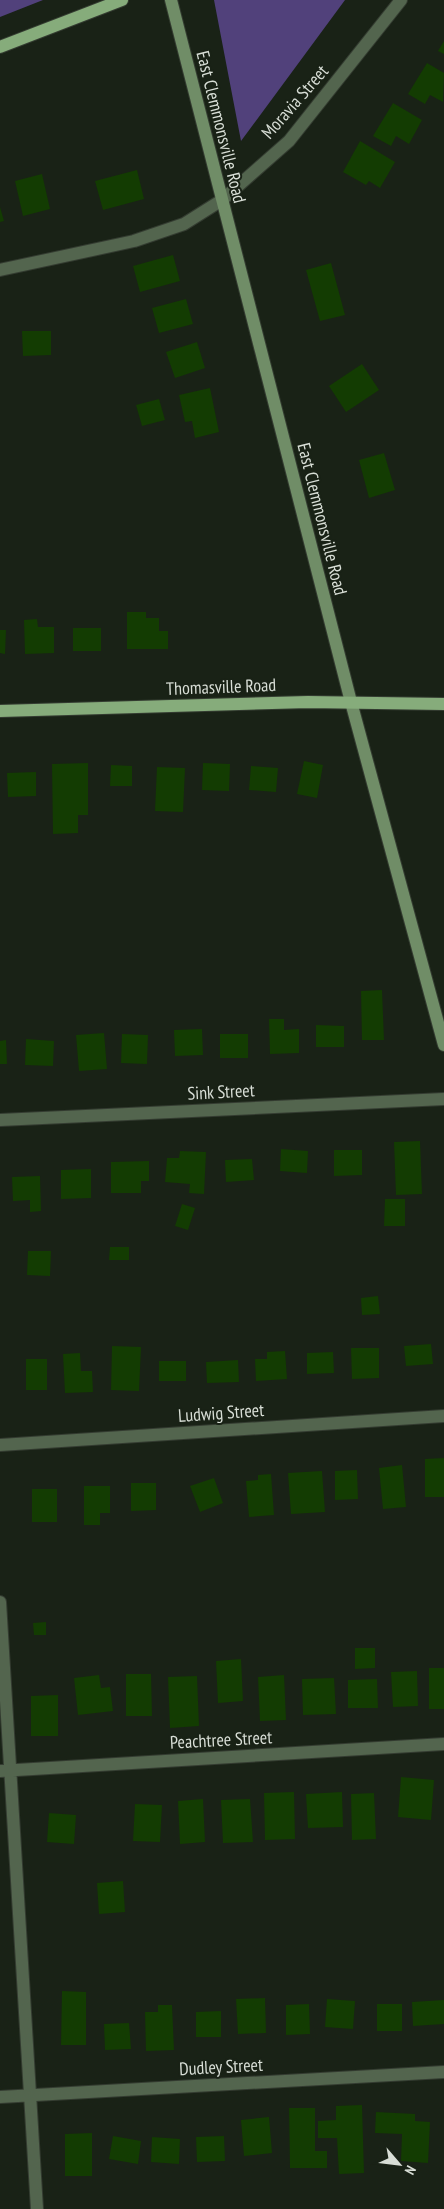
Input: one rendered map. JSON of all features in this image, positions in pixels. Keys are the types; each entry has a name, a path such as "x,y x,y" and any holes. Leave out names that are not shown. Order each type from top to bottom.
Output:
{"main road":[{"path":"0,47 122,0"},
{"name":"East Clemmonsville Road","path":"171,0 351,702 444,1045"},
{"name":"Thomasville Road","path":"0,711 351,702 444,704"}],"street":[{"name":"Moravia Street","path":"0,270 134,241 184,224 222,200 289,141 401,0"},
{"name":"Sink Street","path":"0,1120 444,1099"},
{"name":"Ludwig Street","path":"0,1445 444,1416"},
{"path":"0,1602 5,1771 37,2209"},
{"name":"Peachtree Street","path":"5,1771 444,1744"},
{"name":"Dudley Street","path":"0,2097 444,2072"}],"shaded area":[{"path":"0,0 43,0 0,17"},
{"path":"214,0 345,0 241,141"}],"building":[{"path":"444,41 444,54 438,51"},
{"path":"427,63 444,73 443,102 430,95 425,104 408,94"},
{"path":"393,103 422,120 409,144 396,136 391,146 373,136"},
{"path":"360,141 395,162 380,188 369,181 366,185 343,172"},
{"path":"137,170 144,199 103,210 95,181"},
{"path":"42,174 50,209 23,216 15,181"},
{"path":"0,207 4,221 0,222"},
{"path":"173,255 180,281 140,292 133,266"},
{"path":"331,263 345,315 320,321 306,270"},
{"path":"186,299 193,324 159,333 152,308"},
{"path":"22,331 51,331 51,355 23,356"},
{"path":"197,342 205,368 175,378 166,352"},
{"path":"362,364 379,390 346,412 329,386"},
{"path":"210,388 219,432 195,438 192,421 185,422 179,395"},
{"path":"159,399 165,420 142,426 136,405"},
{"path":"384,453 395,490 369,498 359,460"},
{"path":"127,612 146,612 146,618 159,618 159,631 168,631 168,649 127,649"},
{"path":"37,619 38,627 54,627 54,653 25,654 24,620"},
{"path":"73,628 101,628 101,651 73,651"},
{"path":"0,630 6,630 5,654 0,653"},
{"path":"304,761 323,765 317,798 297,794"},
{"path":"88,763 88,815 78,815 78,833 53,834 52,764"},
{"path":"203,763 230,764 229,791 202,790"},
{"path":"111,765 132,766 132,786 110,786"},
{"path":"251,766 278,768 276,792 249,790"},
{"path":"157,767 185,768 183,812 155,811"},
{"path":"36,772 36,796 8,797 7,773"},
{"path":"382,990 384,1040 362,1040 361,991"},
{"path":"269,1019 284,1019 284,1030 299,1029 299,1053 270,1054"},
{"path":"316,1025 344,1026 344,1047 316,1047"},
{"path":"202,1029 203,1055 175,1056 174,1030"},
{"path":"104,1033 107,1069 79,1071 76,1035"},
{"path":"122,1034 148,1035 147,1064 121,1063"},
{"path":"220,1034 248,1034 248,1058 220,1058"},
{"path":"26,1039 54,1041 53,1066 25,1065"},
{"path":"6,1040 7,1064 0,1064 0,1041"},
{"path":"420,1141 422,1194 396,1195 394,1142"},
{"path":"281,1149 308,1151 307,1173 280,1171"},
{"path":"334,1150 362,1150 362,1175 334,1176"},
{"path":"180,1151 206,1152 204,1194 189,1193 190,1184 165,1182 167,1158 179,1158"},
{"path":"252,1159 254,1180 226,1182 225,1160"},
{"path":"149,1161 149,1181 141,1181 141,1193 111,1193 111,1162"},
{"path":"91,1169 91,1198 61,1199 61,1170"},
{"path":"40,1176 41,1211 30,1212 30,1200 13,1201 12,1177"},
{"path":"385,1199 405,1199 405,1226 384,1226"},
{"path":"182,1204 195,1208 188,1230 175,1226"},
{"path":"110,1247 129,1247 129,1260 109,1260"},
{"path":"28,1251 51,1251 50,1276 27,1275"},
{"path":"378,1296 380,1314 362,1315 361,1298"},
{"path":"431,1344 433,1364 406,1366 404,1346"},
{"path":"112,1346 141,1347 139,1391 111,1390"},
{"path":"351,1348 379,1348 379,1378 352,1379"},
{"path":"285,1351 287,1379 256,1381 255,1359 267,1359 267,1352"},
{"path":"333,1352 334,1373 307,1374 307,1353"},
{"path":"80,1353 81,1371 92,1371 93,1392 65,1393 63,1354"},
{"path":"26,1359 47,1359 47,1390 26,1390"},
{"path":"238,1360 239,1382 207,1383 206,1362"},
{"path":"159,1361 186,1361 186,1381 159,1381"},
{"path":"444,1458 444,1497 425,1497 425,1459"},
{"path":"402,1465 406,1507 383,1509 379,1468"},
{"path":"357,1470 358,1499 335,1500 335,1471"},
{"path":"322,1471 325,1512 291,1514 288,1473"},
{"path":"271,1474 274,1515 249,1517 246,1481 258,1480 258,1475"},
{"path":"214,1478 223,1503 200,1512 190,1486"},
{"path":"131,1483 156,1483 156,1510 131,1511"},
{"path":"84,1486 110,1486 110,1513 100,1513 100,1525 84,1525"},
{"path":"32,1489 57,1489 57,1522 32,1522"},
{"path":"46,1622 46,1635 34,1635 33,1623"},
{"path":"355,1648 375,1648 375,1668 355,1669"},
{"path":"241,1659 243,1701 218,1703 216,1661"},
{"path":"429,1668 444,1668 444,1709 429,1709"},
{"path":"417,1671 418,1706 393,1707 391,1672"},
{"path":"126,1674 151,1674 152,1716 126,1716"},
{"path":"99,1675 101,1688 110,1687 113,1711 78,1715 74,1678"},
{"path":"284,1675 286,1720 260,1721 258,1677"},
{"path":"197,1676 199,1726 170,1728 168,1677"},
{"path":"334,1678 336,1714 303,1715 302,1679"},
{"path":"377,1679 378,1708 348,1708 348,1680"},
{"path":"58,1695 58,1736 31,1736 31,1696"},
{"path":"401,1777 434,1780 431,1820 398,1817"},
{"path":"294,1792 295,1839 265,1840 264,1793"},
{"path":"342,1792 343,1827 308,1828 306,1794"},
{"path":"374,1793 376,1839 352,1840 351,1794"},
{"path":"203,1799 205,1842 180,1844 178,1801"},
{"path":"250,1799 253,1842 223,1843 221,1800"},
{"path":"135,1804 162,1805 160,1842 133,1841"},
{"path":"49,1813 76,1815 74,1844 47,1842"},
{"path":"123,1881 125,1912 99,1914 97,1883"},
{"path":"62,1991 86,1992 86,2045 61,2045"},
{"path":"265,1998 266,2033 238,2034 236,1999"},
{"path":"327,1999 355,2001 353,2029 325,2027"},
{"path":"444,2000 444,2024 413,2026 412,2002"},
{"path":"309,2004 310,2034 286,2035 286,2005"},
{"path":"377,2004 402,2004 402,2031 377,2031"},
{"path":"158,2005 172,2005 174,2050 146,2051 145,2012 158,2012"},
{"path":"221,2011 221,2037 196,2037 196,2012"},
{"path":"129,2023 131,2049 105,2050 104,2024"},
{"path":"362,2105 364,2173 339,2174 337,2138 318,2138 318,2121 336,2120 336,2106"},
{"path":"289,2108 315,2108 315,2151 327,2151 327,2168 290,2168"},
{"path":"376,2112 415,2114 415,2121 430,2122 428,2163 401,2161 402,2134 375,2133"},
{"path":"269,2117 272,2153 244,2156 241,2120"},
{"path":"92,2133 92,2176 65,2176 65,2134"},
{"path":"113,2136 141,2141 138,2164 109,2159"},
{"path":"224,2136 225,2161 197,2162 196,2137"},
{"path":"152,2137 180,2139 179,2164 151,2162"}]}
